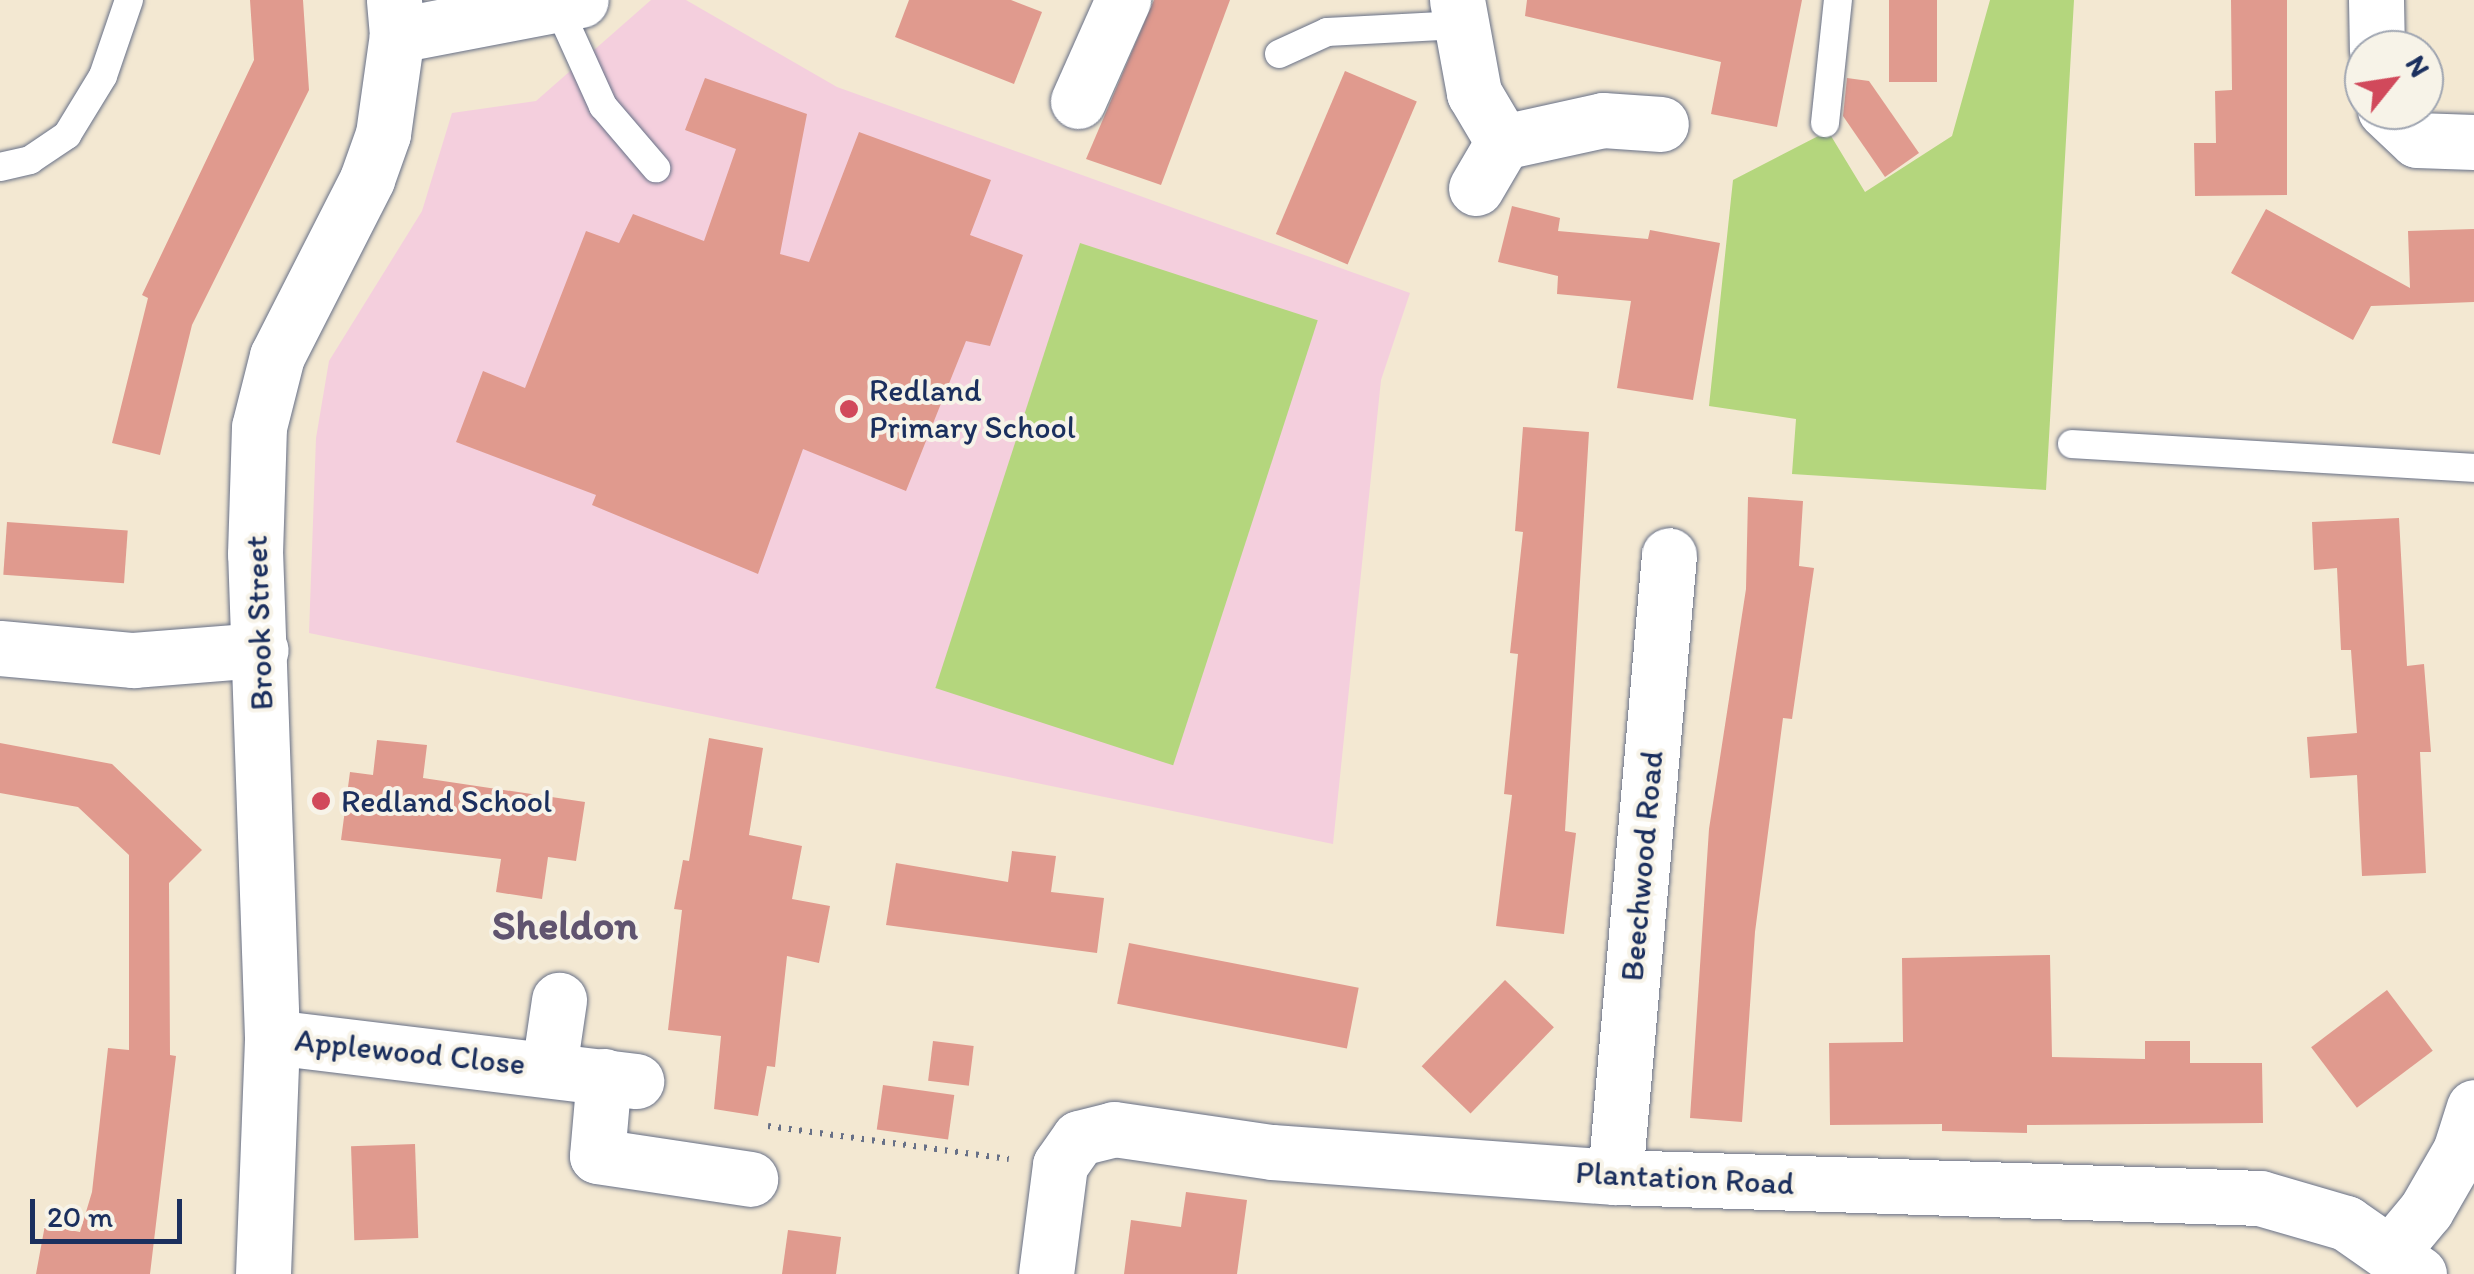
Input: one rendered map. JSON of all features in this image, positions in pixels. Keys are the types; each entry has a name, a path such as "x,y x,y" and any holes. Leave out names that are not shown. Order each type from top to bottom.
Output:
{"street":[{"path":"1078,101 1123,0"},
{"path":"2376,0 2377,30"},
{"path":"396,17 570,4"},
{"path":"1459,13 1474,93 1503,142"},
{"name":"Brook Street","path":"263,1274 272,1037 256,461 267,386 367,180 383,134 396,17"},
{"path":"1476,188 1503,142 1602,120 1661,124"},
{"path":"2406,130 2417,140 2474,142"},
{"name":"Beechwood Road","path":"1615,1177 1670,556"},
{"path":"0,648 132,660 260,650"},
{"name":"Applewood Close","path":"549,1068 559,1000"},
{"name":"Applewood Close","path":"272,1037 620,1079 597,1156 750,1179"},
{"path":"2405,1263 2474,1106"},
{"name":"Plantation Road","path":"1060,1165 1079,1138 1114,1130 1272,1152 1615,1177 2260,1198 2346,1224 2405,1263"},
{"path":"1046,1274 1060,1165"}],"lane":[{"path":"0,167 30,160 67,135 103,76 129,0"},
{"path":"1825,123 1838,0"},
{"path":"570,4 603,106 656,168"},
{"path":"1279,54 1327,32 1459,13"},
{"path":"2072,444 2474,468"}],"path":[{"path":"752,1124 1060,1165"}],"shaded area":[{"name":"Redland Primary School","path":"651,0 686,0 837,87 1410,293 1381,380 1333,844 309,633 316,438 329,361 422,211 452,113 536,101"}],"green space":[{"path":"1990,0 2074,0 2046,490 1792,474 1796,419 1709,406 1733,180 1828,131 1865,192 1952,136"},
{"path":"1080,243 1318,320 1173,765 935,688"}],"building":[{"path":"250,0 303,0 309,90 192,325 160,455 112,443 148,298 142,295 254,60"},
{"path":"909,0 1011,0 1042,12 1014,84 895,37"},
{"path":"1154,0 1230,0 1161,185 1086,159"},
{"path":"1527,0 1802,0 1777,127 1711,114 1721,62 1525,16"},
{"path":"1889,0 1937,0 1937,82 1889,82"},
{"path":"2231,0 2287,0 2287,195 2195,196 2194,143 2216,143 2215,91 2232,90"},
{"path":"1345,71 1417,101 1348,264 1276,234"},
{"path":"705,78 807,114 780,254 809,262 859,132 991,180 970,235 1023,255 990,346 966,341 906,491 803,449 758,574 592,505 596,495 456,442 483,371 525,388 586,231 619,243 633,214 704,241 736,149 685,130"},
{"path":"1847,78 1869,81 1919,153 1885,177 1843,116"},
{"path":"1512,206 1560,218 1558,231 1648,239 1650,230 1720,243 1693,400 1617,388 1631,301 1557,294 1558,276 1498,262"},
{"path":"2266,209 2410,288 2408,231 2474,229 2474,302 2371,306 2353,340 2231,273"},
{"path":"1523,427 1589,432 1565,831 1576,833 1564,934 1496,926 1512,795 1504,794 1518,654 1510,653 1523,532 1515,531"},
{"path":"1748,497 1803,501 1799,566 1814,568 1792,719 1783,718 1755,932 1742,1122 1690,1118 1709,829 1746,589"},
{"path":"2399,518 2407,666 2424,664 2431,752 2420,752 2426,873 2362,876 2357,775 2310,778 2307,737 2357,733 2351,650 2341,650 2337,568 2314,570 2312,522"},
{"path":"7,522 128,530 124,583 3,575"},
{"path":"709,738 763,748 749,835 802,846 792,899 830,906 819,963 787,956 775,1067 767,1066 758,1116 714,1109 721,1036 668,1030 682,910 674,909 683,860 689,861"},
{"path":"377,740 427,745 423,778 585,802 576,861 548,857 542,899 496,892 501,859 341,840 350,772 373,775"},
{"path":"0,743 112,764 202,850 169,883 170,1055 176,1056 150,1274 36,1274 45,1225 80,1232 92,1192 108,1048 129,1050 129,855 78,807 0,793"},
{"path":"1012,851 1056,856 1051,892 1104,898 1097,953 886,925 896,863 1008,882"},
{"path":"1129,943 1359,988 1347,1049 1117,1004"},
{"path":"2050,955 2052,1057 2145,1059 2145,1041 2190,1041 2190,1063 2262,1063 2263,1123 2027,1125 2027,1133 1942,1131 1942,1124 1830,1125 1829,1043 1903,1042 1902,958"},
{"path":"1505,980 1554,1027 1471,1114 1422,1066"},
{"path":"2387,990 2433,1051 2357,1108 2311,1047"},
{"path":"933,1041 974,1046 969,1086 928,1081"},
{"path":"883,1085 954,1095 948,1140 877,1130"},
{"path":"415,1144 418,1238 354,1240 351,1146"},
{"path":"1186,1192 1247,1200 1237,1274 1124,1274 1131,1220 1181,1227"},
{"path":"788,1230 841,1237 836,1274 782,1274"}],"place":[{"name":"Redland Primary School","path":"849,409"},
{"name":"Redland School","path":"321,801"}],"district":[{"name":"Sheldon","path":"565,925"}]}
